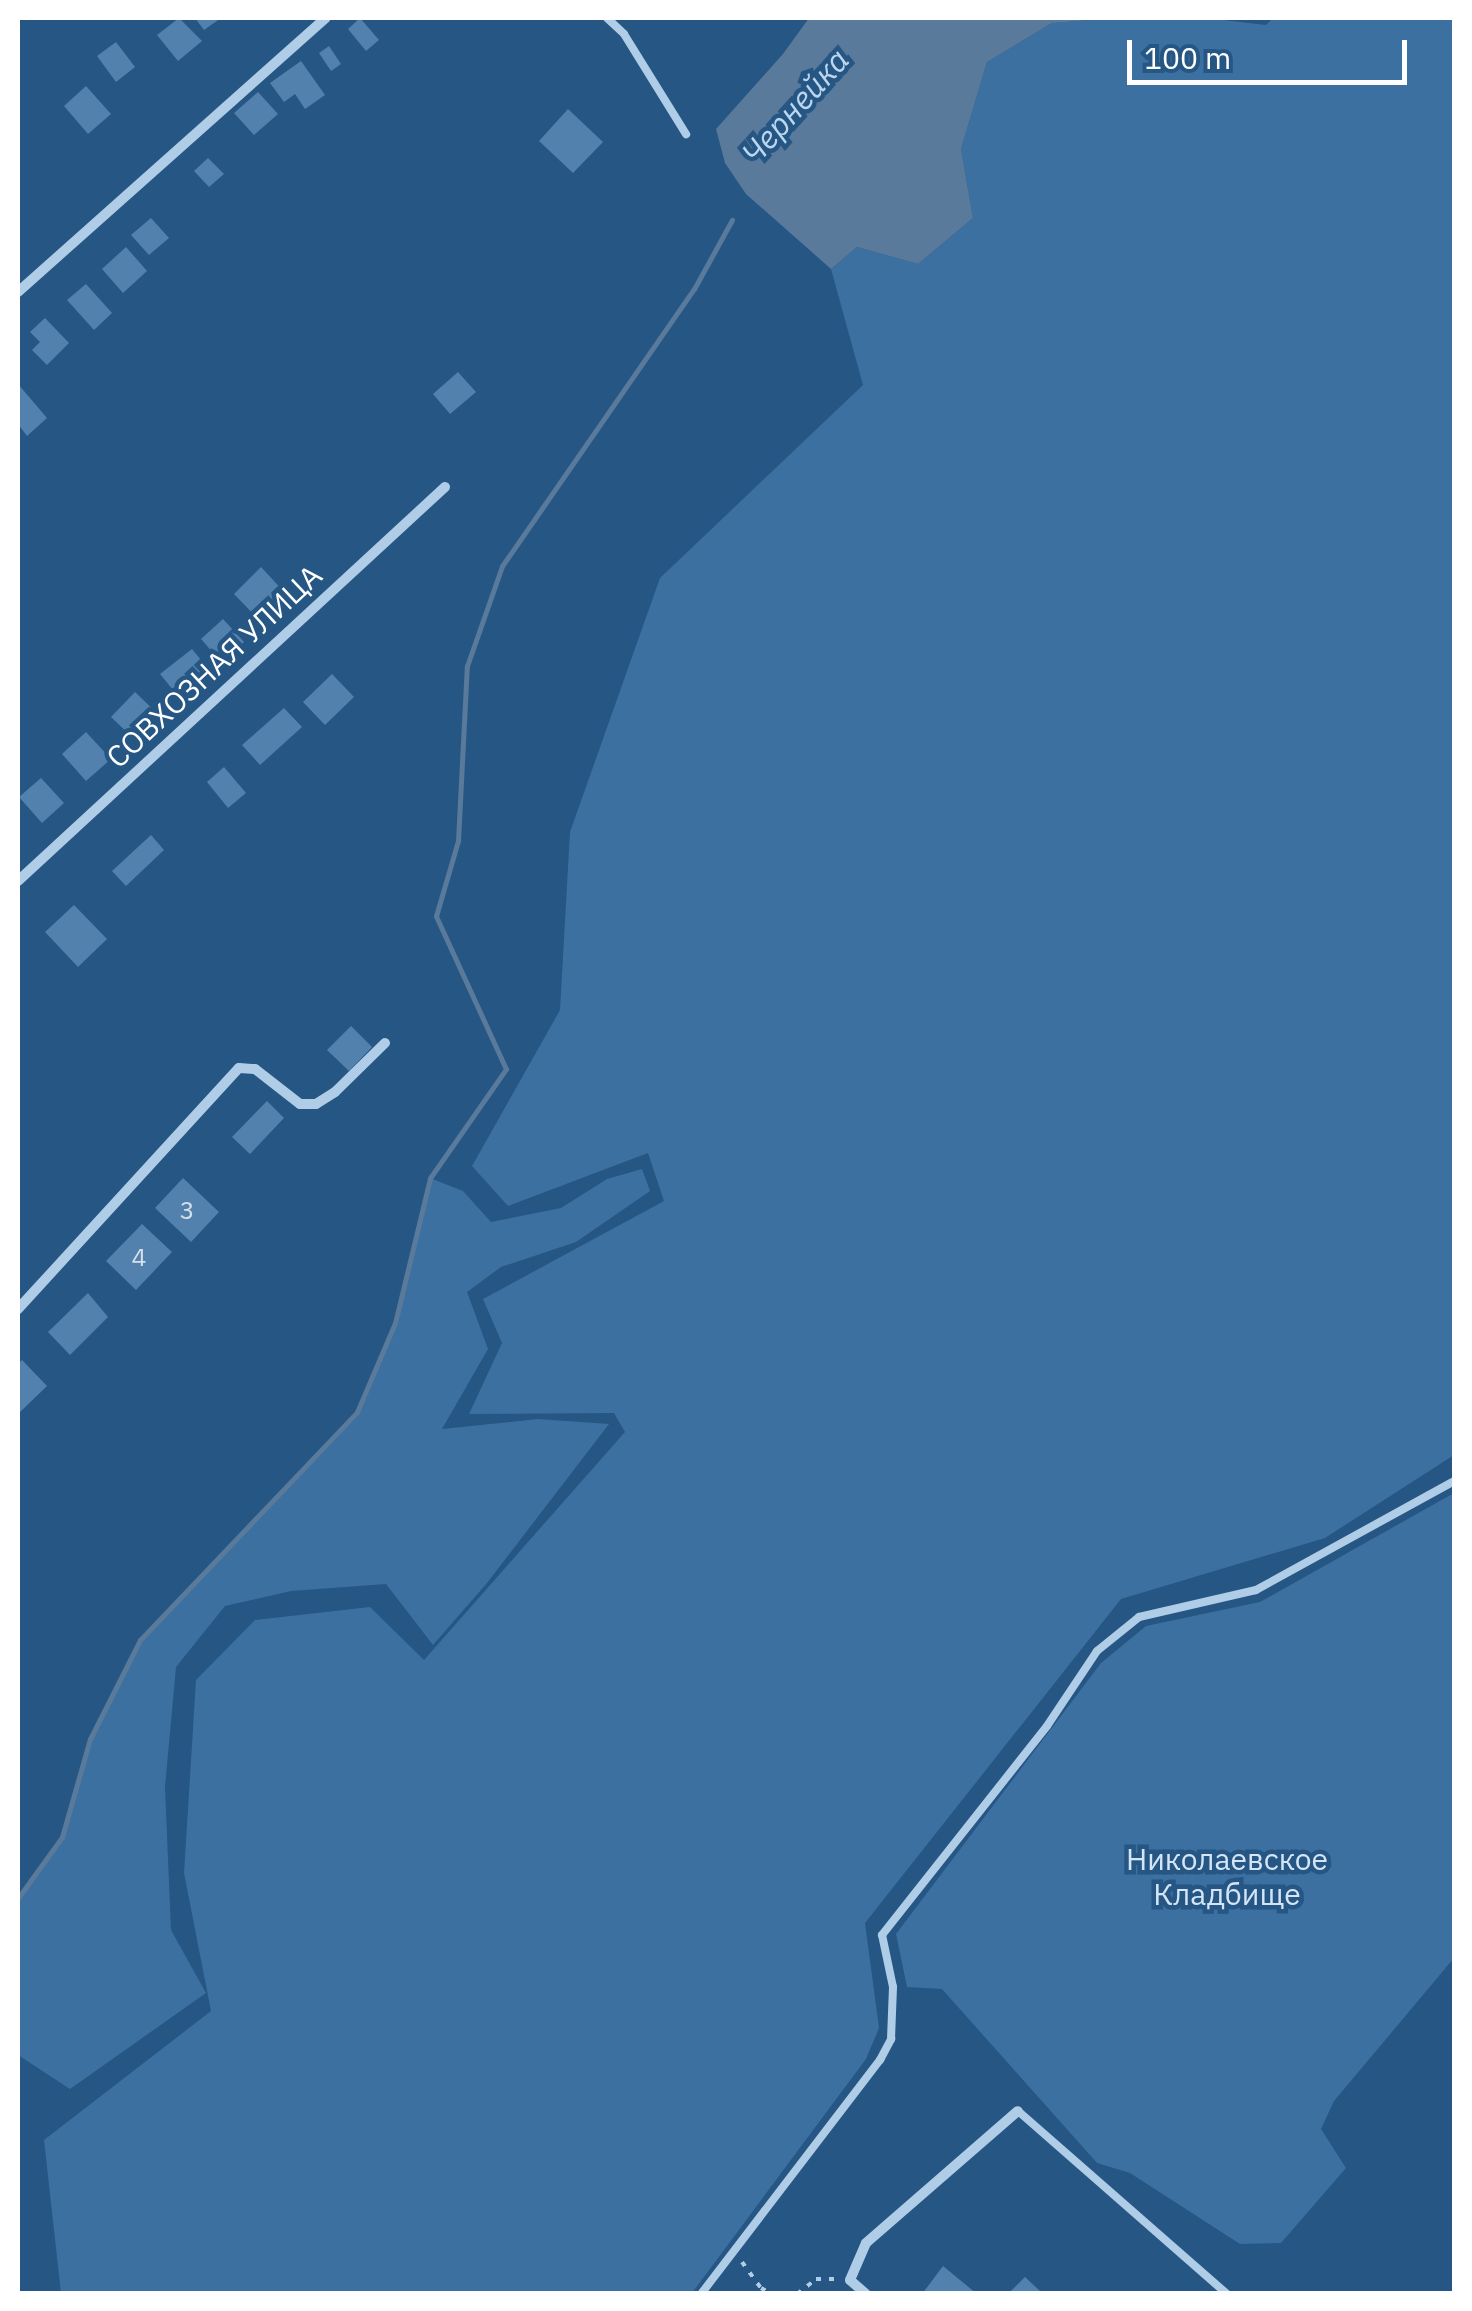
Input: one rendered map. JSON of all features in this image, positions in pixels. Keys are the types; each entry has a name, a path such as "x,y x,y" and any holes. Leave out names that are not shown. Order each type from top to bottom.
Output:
{"street":[{"path":"18,292 326,18"},
{"name":"СОВХОЗНАЯ УЛИЦА","path":"18,882 445,486"},
{"path":"18,1309 239,1068 255,1069 300,1104 316,1104 385,1043"},
{"path":"866,2294 850,2280 866,2243 1018,2111"}],"lane":[{"path":"607,18 624,34 686,134"},
{"path":"701,2294 880,2060 891,2039 893,1987 882,1935 1047,1726 1097,1652 1139,1617 1256,1590 1454,1480"},
{"path":"1018,2111 1227,2294"}],"path":[{"path":"737,2247 761,2288 772,2294"},
{"path":"796,2294 816,2279 850,2280"}],"green space":[{"path":"1206,18 1266,25 1273,18 1454,18 1454,1455 1325,1538 1121,1599 865,1923 879,2028 866,2059 692,2293 61,2293 44,2140 211,2011 184,1873 196,1680 255,1620 370,1607 424,1660 625,1432 614,1413 469,1414 502,1343 483,1299 664,1201 648,1153 508,1206 472,1166 560,1010 570,832 660,578 863,385 831,269 857,247 918,264 973,218 961,149 987,62 1052,23"},
{"path":"642,1169 650,1191 576,1242 501,1267 467,1292 488,1349 442,1429 538,1419 609,1424 487,1583 433,1645 386,1584 291,1591 225,1606 176,1667 165,1787 171,1930 206,1993 70,2089 18,2055 18,1898 62,1837 90,1739 140,1640 357,1412 395,1323 430,1178 463,1191 491,1222 561,1208 607,1179"},
{"name":"Николаевское Кладбище","path":"1454,1493 1454,1958 1334,2101 1321,2129 1346,2168 1281,2243 1240,2244 1130,2173 1097,2163 942,1989 907,1987 896,1934 1101,1663 1146,1626 1260,1602"}],"water":[{"name":"Чернейка","path":"809,18 1115,18 1052,23 987,62 961,149 973,218 918,264 857,247 831,269 746,194 725,163 716,129 783,54"}],"building":[{"path":"179,18 202,41 178,61 157,35"},
{"path":"195,18 221,18 204,30"},
{"path":"360,18 379,40 366,51 348,29"},
{"path":"116,42 135,67 116,82 97,56"},
{"path":"329,46 341,64 331,71 319,53"},
{"path":"301,61 325,95 305,109 295,94 284,102 270,83"},
{"path":"86,86 111,114 88,134 64,106"},
{"path":"258,92 278,114 254,135 234,113"},
{"path":"568,109 603,142 573,173 539,141"},
{"path":"208,158 224,174 209,187 194,171"},
{"path":"151,218 169,238 149,255 131,235"},
{"path":"126,247 147,271 123,293 102,269"},
{"path":"86,284 112,313 94,330 67,300"},
{"path":"45,318 69,343 47,365 32,350 40,342 30,332"},
{"path":"458,372 476,392 450,414 433,394"},
{"path":"18,384 47,418 27,436 18,424"},
{"path":"261,567 288,596 261,622 234,594"},
{"path":"223,619 244,642 222,663 201,639"},
{"path":"192,649 210,671 178,696 160,674"},
{"path":"332,674 354,697 325,725 303,702"},
{"path":"135,692 158,714 134,739 111,717"},
{"path":"284,708 302,727 260,765 242,745"},
{"path":"86,732 111,759 86,781 62,754"},
{"path":"224,767 246,793 228,808 207,782"},
{"path":"41,778 64,803 42,823 19,797"},
{"path":"151,835 164,850 126,886 112,871"},
{"path":"74,905 107,939 78,967 45,932"},
{"path":"351,1026 372,1047 349,1071 327,1050"},
{"path":"267,1101 284,1118 250,1154 232,1137"},
{"path":"183,1178 219,1212 191,1242 155,1208"},
{"path":"142,1224 172,1252 136,1290 106,1261"},
{"path":"88,1293 108,1317 70,1355 48,1332"},
{"path":"22,1360 47,1386 18,1414 18,1364"},
{"path":"943,2266 977,2294 922,2294"},
{"path":"1025,2277 1040,2291 1038,2294 1011,2291"}],"waterway":[{"path":"18,1898 62,1837 90,1739 140,1640 357,1412 395,1323 430,1178 506,1069 436,916 458,841 467,666 502,566 694,289 732,220"}]}
